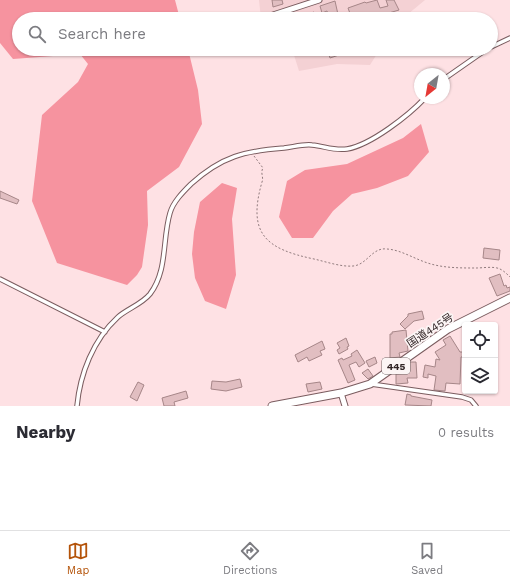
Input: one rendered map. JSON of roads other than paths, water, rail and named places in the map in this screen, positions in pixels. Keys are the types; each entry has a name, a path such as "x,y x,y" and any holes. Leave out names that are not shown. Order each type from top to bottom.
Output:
{"highway":[{"name":"国道445号","path":"272,406 341,393 370,384 448,329 510,298"}],"street":[{"path":"282,12 318,0"},
{"path":"498,44 510,38"},
{"path":"450,75 477,56"},
{"path":"77,406 78,390 84,371 89,358 105,332 117,318 149,295 157,281 165,251 170,212 178,198 213,167 250,151 311,145 335,150 357,146 407,115 419,104"},
{"path":"0,279 105,332"},
{"path":"370,384 462,397 471,400 476,406"},
{"path":"341,393 345,406"}]}
